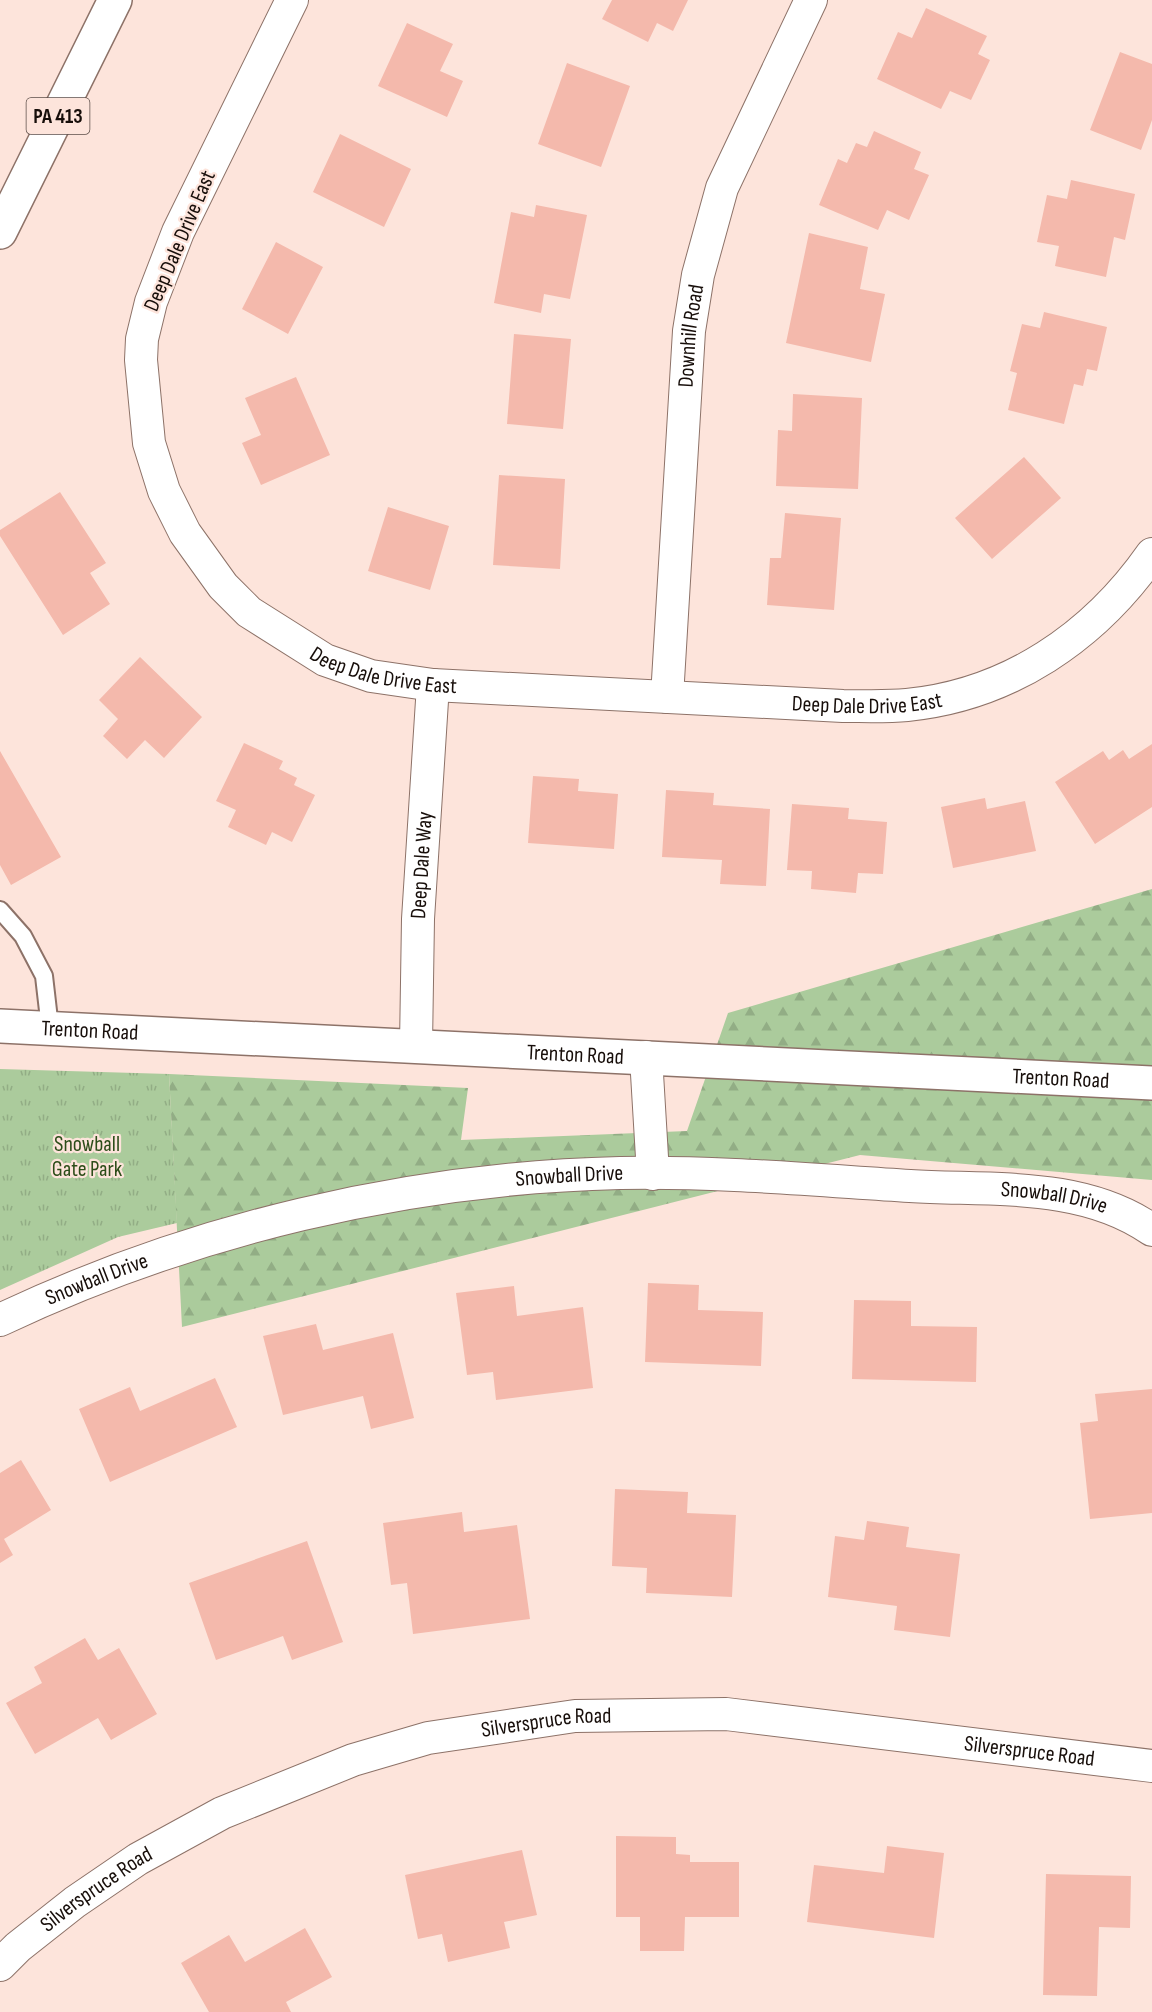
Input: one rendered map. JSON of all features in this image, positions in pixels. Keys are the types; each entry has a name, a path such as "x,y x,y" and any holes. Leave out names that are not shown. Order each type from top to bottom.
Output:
{"main road":[{"name":"PA 413","path":"0,232 115,0"},
{"name":"Trenton Road","path":"0,1026 1152,1083"}],"street":[{"name":"Deep Dale Drive East","path":"292,0 178,232 151,302 142,339 141,360 149,443 164,491 185,533 223,585 249,612 325,660 371,676 434,685 843,706 906,705 952,698 1000,683 1057,652 1104,614 1152,554"},
{"name":"Downhill Road","path":"667,697 689,331 698,275 722,188 811,0"},
{"name":"Deep Dale Way","path":"416,1045 418,919 434,685"},
{"path":"646,1057 653,1174"},
{"name":"Snowball Drive","path":"0,1320 41,1300 179,1247 308,1213 432,1190 557,1176 653,1174 741,1176 933,1187 1024,1189 1089,1202 1141,1222 1152,1230"},
{"name":"Silverspruce Road","path":"0,1965 18,1947 75,1902 138,1858 222,1813 353,1760 428,1738 575,1716 726,1714 1152,1766"}],"lane":[{"path":"0,910 23,936 44,976 50,1028"}],"green space":[{"path":"1152,889 1152,1180 860,1155 182,1327 169,1074 468,1088 461,1140 687,1131 728,1013"},
{"name":"Snowball Gate Park","path":"0,1069 169,1074 177,1223 118,1237 0,1290"}],"building":[{"path":"612,0 688,0 673,31 657,23 648,42 602,19"},
{"path":"926,8 987,36 978,54 990,60 971,100 950,91 941,109 877,79 898,32 912,38"},
{"path":"407,23 453,44 440,71 463,81 447,117 378,86"},
{"path":"1120,52 1152,64 1152,120 1141,150 1090,130"},
{"path":"567,63 630,86 601,167 538,144"},
{"path":"874,131 921,152 914,169 929,175 909,220 887,210 878,230 819,205 838,159 847,163 856,143 867,147"},
{"path":"340,134 411,169 384,227 313,192"},
{"path":"1071,180 1135,194 1125,240 1114,237 1106,277 1055,266 1059,246 1037,242 1047,195 1067,199"},
{"path":"536,205 587,215 570,299 544,294 541,313 494,303 511,212 534,217"},
{"path":"809,233 868,247 860,289 885,294 871,362 786,343"},
{"path":"276,242 323,267 288,334 242,309"},
{"path":"1044,312 1107,327 1097,371 1087,369 1083,386 1074,384 1064,424 1008,410 1017,373 1010,371 1022,324 1040,328"},
{"path":"514,334 571,339 563,429 507,424"},
{"path":"296,377 330,455 261,485 242,443 261,435 245,398"},
{"path":"793,394 862,398 858,489 776,486 778,430 792,431"},
{"path":"1024,457 1061,498 992,559 955,518"},
{"path":"499,475 565,479 560,569 493,565"},
{"path":"60,492 106,563 90,573 110,604 63,635 0,536 0,530"},
{"path":"388,507 449,526 430,590 368,571"},
{"path":"785,513 841,518 834,610 767,605 770,558 781,558"},
{"path":"140,657 202,717 164,758 145,740 127,759 103,736 118,719 99,700"},
{"path":"244,743 283,761 279,769 297,778 294,785 315,795 292,842 272,832 266,845 228,827 236,810 216,801"},
{"path":"1152,744 1152,807 1095,844 1055,782 1103,751 1109,760 1123,750 1129,759"},
{"path":"0,751 61,857 11,885 0,865"},
{"path":"533,776 579,779 578,791 618,794 614,849 528,843"},
{"path":"666,790 714,793 713,805 770,809 766,886 720,884 722,860 662,857"},
{"path":"985,798 987,809 1025,801 1036,851 953,868 941,807"},
{"path":"792,804 849,808 848,819 887,822 883,874 858,873 856,893 811,889 812,871 787,870"},
{"path":"648,1283 699,1285 698,1310 763,1312 761,1366 645,1362"},
{"path":"514,1286 517,1316 583,1307 593,1388 496,1400 493,1372 467,1375 456,1293"},
{"path":"854,1300 911,1301 911,1326 977,1327 976,1382 852,1379"},
{"path":"316,1324 323,1350 393,1333 414,1418 371,1429 363,1396 283,1415 263,1336"},
{"path":"215,1378 237,1427 110,1482 79,1409 130,1387 140,1411"},
{"path":"1152,1389 1152,1513 1090,1519 1080,1423 1098,1421 1095,1394"},
{"path":"21,1460 51,1510 4,1539 13,1555 0,1563 0,1473"},
{"path":"615,1489 688,1492 687,1513 736,1515 732,1597 646,1593 647,1568 612,1566"},
{"path":"462,1512 464,1532 517,1525 530,1619 413,1634 407,1583 391,1585 383,1523"},
{"path":"867,1521 909,1527 906,1547 960,1554 950,1637 894,1630 897,1606 828,1597 835,1536 864,1540"},
{"path":"307,1541 343,1642 292,1660 283,1636 216,1660 189,1583"},
{"path":"85,1638 98,1660 119,1648 157,1714 111,1740 98,1718 35,1754 6,1703 42,1683 34,1667"},
{"path":"616,1836 676,1837 676,1854 690,1855 690,1862 739,1862 739,1917 685,1917 684,1951 640,1951 640,1917 616,1917"},
{"path":"887,1846 944,1853 934,1938 807,1922 814,1865 884,1873"},
{"path":"522,1850 537,1915 504,1922 510,1948 448,1962 442,1934 418,1939 405,1875"},
{"path":"1046,1874 1131,1876 1130,1928 1099,1927 1097,1996 1043,1995"},
{"path":"305,1928 332,1977 286,2002 291,2012 209,2012 181,1963 229,1935 245,1962"}]}
